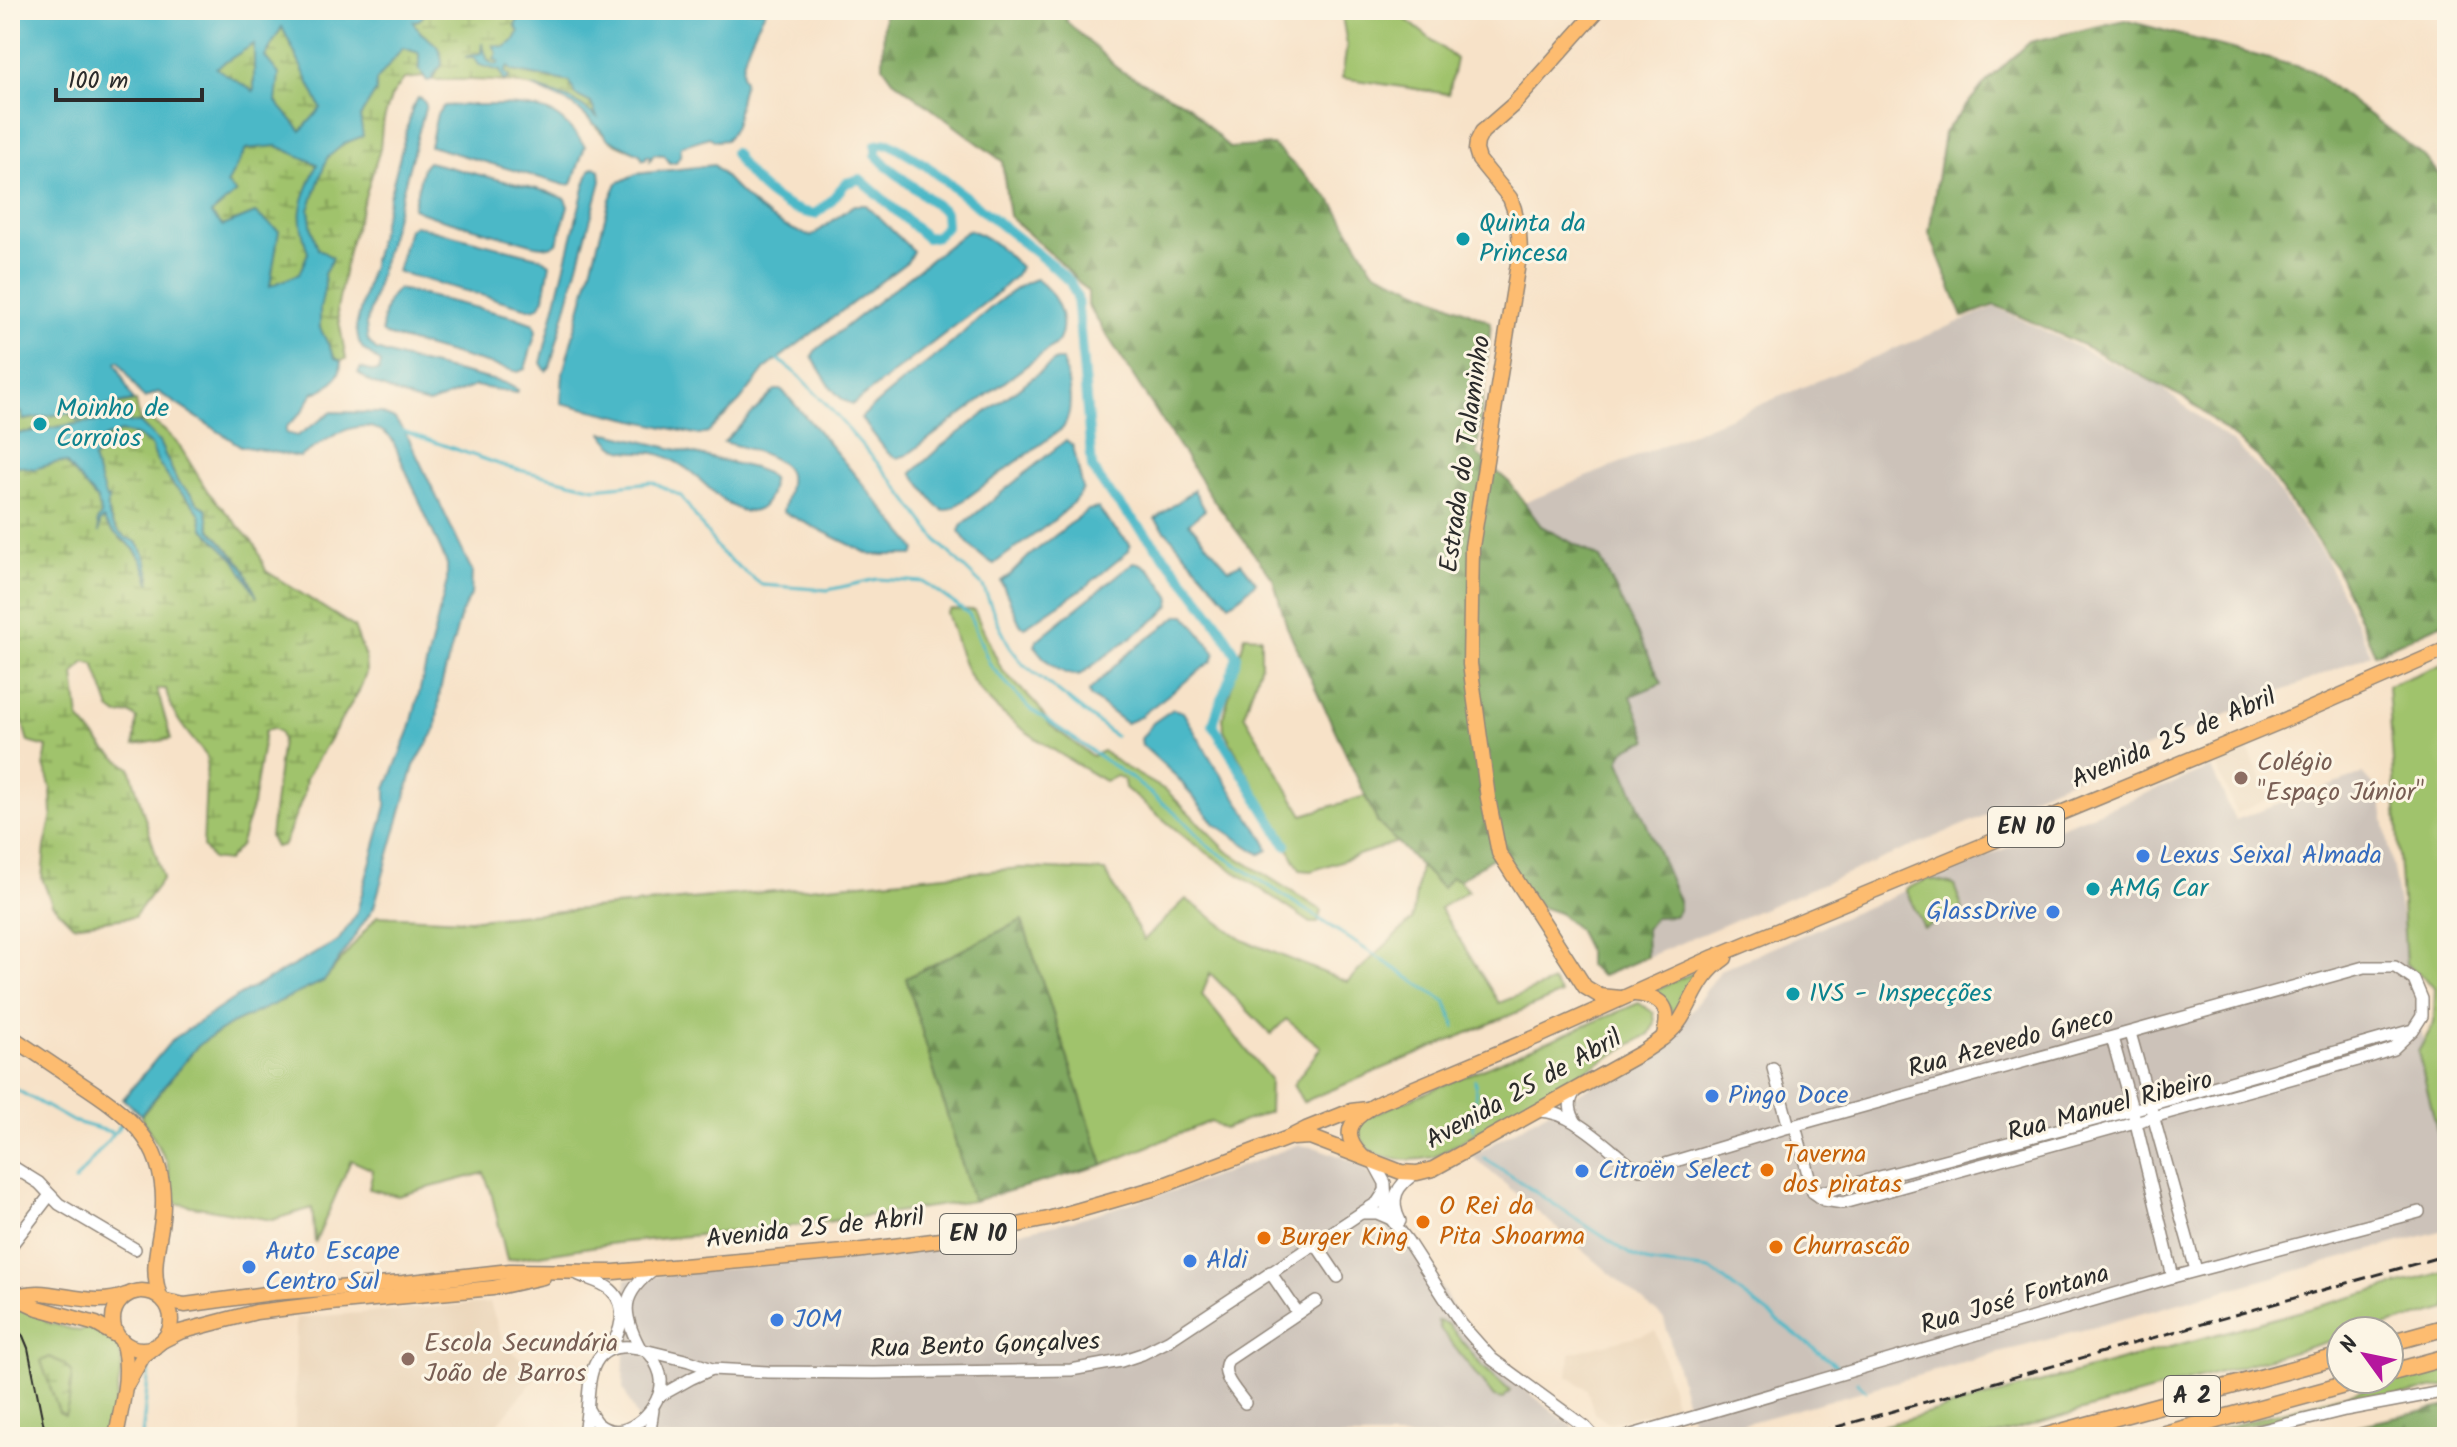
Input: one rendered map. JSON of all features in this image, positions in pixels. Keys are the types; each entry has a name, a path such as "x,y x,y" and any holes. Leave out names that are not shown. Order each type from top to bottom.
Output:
{"highway":[{"path":"2405,1339 2447,1327"},
{"path":"2405,1369 2447,1357"},
{"name":"A 2","path":"2043,1437 2325,1360"},
{"name":"A 2","path":"2154,1437 2325,1390"}],"main road":[{"name":"Estrada do Talaminho","path":"1585,987 1499,853 1488,798 1470,664 1472,547 1520,251 1510,198 1479,160 1476,146 1482,132 1513,105 1598,10"},
{"name":"Avenida 25 de Abril","path":"162,1298 185,1305 272,1293 510,1271 614,1272 654,1269 936,1241 1048,1219 1156,1188 1351,1111 1367,1109 2447,649"},
{"name":"Avenida 25 de Abril","path":"1288,1138 1310,1137 1401,1172 1417,1173 1433,1169 1643,1052 1680,1020 1702,978 1717,963 1742,947"},
{"path":"1574,1019 1582,1004 1585,987 1600,996 1629,996"},
{"name":"Avenida 25 de Abril","path":"1629,996 1647,995 1664,1006 1667,1024 1662,1038"},
{"path":"10,1036 112,1104 136,1125 154,1155 163,1188 163,1216 154,1257 155,1283 171,1312 171,1325 160,1343 143,1356 125,1388"},
{"path":"1367,1109 1355,1119 1351,1128 1352,1145 1368,1159"},
{"path":"116,1437 125,1388 125,1354 113,1325 114,1312 154,1257"},
{"name":"Avenida 25 de Abril","path":"160,1343 180,1332 256,1312 493,1288 571,1271"},
{"name":"EN 10","path":"129,1293 147,1290 162,1298"},
{"path":"11,1296 38,1293 102,1300 117,1299 129,1293"},
{"path":"11,1296 38,1308 106,1328 120,1339"},
{"name":"EN 10","path":"120,1339 139,1349 160,1343"}],"street":[{"name":"Rua Azevedo Gneco","path":"1538,1111 1555,1112 1577,1124 1630,1165 1640,1169 2364,967 2395,967 2414,980 2422,999 2422,1016 2413,1030"},
{"path":"1773,1068 1813,1192 1827,1191 2132,1110 2413,1030"},
{"name":"Rua Manuel Ribeiro","path":"1813,1192 1824,1200 1843,1203 2381,1053 2393,1049 2413,1030"},
{"path":"2130,1033 2196,1270"},
{"path":"2112,1038 2173,1277"},
{"path":"1577,1089 1570,1105 1577,1124"},
{"path":"1368,1159 1385,1183 1386,1208 1391,1219 1462,1325 1492,1359 1585,1427 1594,1437"},
{"path":"10,1165 39,1183 59,1204 135,1249"},
{"path":"1407,1240 1395,1210 1396,1191 1417,1173"},
{"name":"Rua Bento Gonçalves","path":"644,1349 712,1369 874,1373 1093,1368 1142,1354 1168,1341 1377,1203 1385,1191"},
{"path":"10,1247 50,1195"},
{"name":"Rua José Fontana","path":"1625,1437 2196,1270 2419,1212"},
{"path":"1361,1213 1377,1213 1391,1219"},
{"path":"1315,1243 1338,1277"},
{"path":"588,1409 598,1424 646,1437 661,1383 654,1358 631,1332 628,1299 638,1281 654,1269"},
{"path":"571,1271 612,1291 618,1299 622,1316 613,1344 593,1367 589,1378 587,1421 582,1437"},
{"path":"1270,1272 1298,1313"},
{"path":"1245,1403 1225,1373 1224,1365 1231,1357 1316,1301"},
{"path":"604,1355 616,1347 644,1349"},
{"name":"Rua Bento Gonçalves","path":"656,1401 712,1369"},
{"path":"2235,1437 2345,1410 2447,1391"},
{"path":"605,1437 648,1414 656,1401"}],"shaded area":[{"path":"1995,307 2159,386 2234,444 2267,476 2325,557 2371,654 1602,976 1512,508"},
{"name":"Colégio \"Espaço Júnior\"","path":"2246,744 2270,799 2236,813 2213,758"},
{"path":"2211,768 2235,820 2363,774 2379,791 2447,1173 2447,1229 1696,1437 1664,1319 1472,1156 1670,1040 1721,970 1976,860"},
{"path":"1297,1145 1314,1147 1342,1157 1363,1167 1372,1176 1479,1349 1488,1360 1585,1437 636,1437 644,1432 623,1388 626,1279 866,1255 1012,1234 1074,1220 1189,1186"},
{"name":"Escola Secundária João de Barros","path":"490,1303 504,1345 539,1374 487,1437 295,1437 296,1318"},
{"path":"1656,1331 1676,1407 1609,1423 1594,1413 1587,1389 1568,1377 1570,1353"}],"green space":[{"path":"279,10 375,10 419,53 419,69 425,77 404,79 391,97 382,126 380,149 348,251 337,310 346,359 341,361 232,254 178,153 203,60"},
{"path":"385,10 653,10 664,155 654,154 650,160 650,156 646,156 643,160 640,154 607,138 576,107 544,90 488,80 432,80 437,71"},
{"path":"884,10 1065,10 1067,22 1121,71 1188,105 1229,148 1273,145 1332,201 1373,270 1491,322 1477,454 1510,483 1541,526 1600,558 1662,683 1631,696 1648,740 1626,750 1620,761 1679,901 1679,910 1674,916 1655,917 1646,929 1647,957 1602,976 1588,966 1588,951 1577,929 1559,913 1541,907 1494,857 1459,880 1451,877 1442,888 1378,823 1287,627 1273,579 1214,501 1088,306 1088,292 1009,216 1002,161 893,80 883,66"},
{"path":"1341,10 1394,10 1456,59 1449,94 1342,78 1347,45"},
{"path":"2125,20 2310,70 2425,157 2447,184 2447,621 2375,654 2336,568 2258,457 2188,400 2085,346 1995,305 1963,317 1929,233 1944,133 1983,85 2030,42"},
{"path":"136,401 140,423 87,422 10,435 10,415 22,412 24,420 67,412 71,416 74,412 77,420 81,419 80,411"},
{"path":"146,417 179,445 208,492 256,546 266,571 354,627 365,657 366,673 359,691 306,778 304,794 284,845 275,847 270,837 282,740 280,732 273,728 265,731 253,804 240,846 227,861 212,859 203,847 207,757 177,717 166,689 157,689 171,739 134,745 137,719 130,713 118,715 110,709 94,664 85,662 74,674 79,719 106,750 130,768 163,878 134,917 73,925 52,904 42,878 52,815 51,789 44,765 47,747 28,742 19,711 10,702 10,464 34,469 66,463 98,501 101,515 97,521 99,527 103,518 131,546 143,561 150,580 146,559 137,543 113,527 93,459 104,438 120,432 137,435 151,445 157,461 175,487 200,514 203,528 235,560 252,587 243,566 210,529 206,508 198,505 178,483 159,442 140,423"},
{"path":"951,609 974,610 1002,670 1038,706 1050,725 1092,756 1103,751 1167,791 1227,851 1321,910 1318,923 1311,923 1191,842 1125,788 1124,780 1117,776 1105,781 1009,719 978,688 967,671 947,613"},
{"path":"1245,636 1261,637 1261,664 1244,715 1303,815 1365,796 1378,823 1397,842 1311,871 1300,870 1224,730 1223,718"},
{"path":"2447,662 2447,1171 2418,1052 2434,1023 2435,987 2406,964 2388,686"},
{"path":"1420,866 1442,888 1451,877 1459,880 1468,891 1440,908 1499,1003 1553,982 1561,994 1303,1102 1293,1085 1321,1047 1286,1019 1271,1034 1210,973 1202,995 1270,1079 1269,1112 1224,1129 1211,1121 1103,1165 1022,921 906,978 973,1201 811,1224 616,1243 507,1260 484,1173 398,1196 369,1189 373,1170 351,1160 315,1243 312,1208 272,1220 174,1203 167,1162 141,1116 198,1045 231,1024 324,981 377,916 466,920 1021,868 1105,871 1144,940 1186,899 1243,940 1347,982 1412,920"},
{"path":"1928,879 1954,885 1963,910 1924,928 1905,889"},
{"path":"1022,920 1103,1165 973,1201 906,978"},
{"path":"1704,968 1674,1021 1672,1011 1652,991"},
{"path":"1639,1003 1654,1013 1655,1023 1649,1034 1434,1157 1411,1160 1388,1158 1368,1148 1362,1139 1359,1128 1367,1117"},
{"path":"2447,1271 2447,1309 2405,1320 2405,1315 2325,1315 2325,1342 1989,1437 1842,1437"},
{"path":"10,1304 44,1315 46,1322 79,1331 87,1328 94,1330 111,1338 120,1349 122,1367 109,1437 10,1437"},
{"path":"1438,1321 1448,1324 1481,1365 1510,1391 1503,1399 1494,1397 1441,1330"},
{"path":"50,1357 64,1364 72,1373 65,1415 59,1412 41,1361"},
{"path":"2447,1367 2447,1386 2405,1394 2405,1378"},
{"path":"2344,1395 2401,1395 2197,1435"},
{"path":"2447,1406 2447,1437 2308,1437"}],"water":[{"path":"10,10 429,10 419,20 413,21 439,49 442,65 432,80 427,81 419,69 419,53 403,48 376,81 376,91 360,117 363,136 345,143 327,158 309,210 318,249 333,258 324,274 320,328 335,358 341,361 341,367 333,382 313,393 302,412 286,427 286,433 297,436 332,412 380,413 395,419 409,439 472,571 471,595 461,614 440,690 436,729 414,766 374,907 324,981 231,1024 198,1045 141,1115 123,1099 172,1040 238,996 338,941 356,915 386,806 386,789 410,729 447,581 447,564 392,439 381,430 357,427 345,430 300,457 241,446 158,392 145,398 119,361 116,362 133,401 80,411 81,420 76,420 74,412 23,420 22,412 10,415","holes":["282,27 321,108 301,131 276,102 279,74 265,57","254,44 254,90 253,91 216,68","277,146 317,164 300,216 308,253 299,274 270,286 279,231 255,213 223,226 211,214 236,193 227,184 246,149"]},
{"path":"515,10 766,10 744,59 744,84 731,134 726,140 716,141 709,137 681,146 680,156 676,162 670,163 664,155 654,154 650,160 650,156 646,156 643,160 640,154 608,139 573,105 531,86 573,100 597,117 591,103 575,95 570,82 512,71 508,67 505,72 509,78 504,81 500,71 479,65 475,58 465,57 481,53 482,43 488,61 498,64 499,61 494,60 497,53 493,45 505,47 515,40 519,32 515,25 520,16"},
{"path":"418,98 426,105 366,325 368,341 376,350 505,383 518,390 517,393 475,386 429,404 372,383 358,373 361,368 379,371 381,363 363,349 356,327 412,109"},
{"path":"498,105 544,110 570,128 585,146 572,184 565,185 430,146 437,114 444,106"},
{"path":"428,162 545,191 565,199 568,206 557,243 550,247 535,245 431,216 413,208 423,167"},
{"path":"714,165 758,208 783,225 812,236 854,205 866,205 913,251 908,261 765,369 740,401 707,433 699,435 561,403 563,373 617,183 636,174"},
{"path":"595,167 600,170 601,181 550,367 546,371 541,363 584,188 590,170"},
{"path":"414,225 541,258 550,264 544,298 539,307 532,309 397,272 409,229"},
{"path":"968,230 990,240 1020,267 1016,275 995,295 853,404 840,398 812,357 815,351"},
{"path":"1036,279 1049,291 1059,307 1062,324 1058,342 907,455 897,458 888,453 861,418 1004,297"},
{"path":"398,289 534,324 536,332 525,369 518,372 386,335 382,332 386,308 390,297"},
{"path":"1056,360 1062,360 1070,394 1069,412 1063,428 954,507 944,511 938,507 912,473 939,448"},
{"path":"775,390 782,390 820,433 910,541 916,550 913,555 871,555 783,512 789,484 786,468 761,453 724,442"},
{"path":"87,422 140,423 159,442 178,483 206,508 210,529 243,566 257,597 235,560 203,528 200,514 175,487 157,461 151,445 137,435 120,432 104,438 93,459 106,499 109,498 110,519 119,533 139,546 147,561 150,583 135,551 103,519 99,533 97,521 101,515 98,501 66,463 34,469 10,464 10,435"},
{"path":"603,433 753,468 772,479 770,494 762,507 744,511 724,501 688,469 669,458 659,454 624,451"},
{"path":"1066,440 1073,446 1083,489 1076,499 1055,519 994,564 983,557 959,531 962,525"},
{"path":"1194,490 1205,510 1189,523 1229,569 1241,563 1256,582 1229,604 1155,519"},
{"path":"1098,508 1130,544 1129,551 1085,587 1025,627 1020,624 1001,581 1088,510"},
{"path":"1134,562 1156,576 1171,598 1170,605 1160,616 1081,674 1068,674 1043,657 1035,646 1037,640"},
{"path":"1179,615 1186,615 1215,653 1212,661 1138,718 1126,723 1090,696 1089,691 1124,657"},
{"path":"1173,709 1183,712 1268,850 1260,854 1215,824 1178,778 1142,745 1141,739 1153,723"}],"waterway":[{"path":"734,153 758,184 790,207 815,214 846,183 860,179 927,238 937,236 946,226 945,212 876,155 876,145 889,143 924,164 1070,282 1077,297 1092,467 1109,493 1193,591 1237,656 1213,725 1286,845"},
{"path":"778,359 827,405 894,482 940,544 983,586 1010,647 1023,664 1115,736"},
{"path":"400,430 507,467 595,488 652,482 681,496 721,553 762,585 828,590 877,579 924,582 969,614 990,665 1028,707 1131,778 1180,817 1208,846 1446,1002 1455,1027"},
{"path":"1473,1129 1475,1080"},
{"path":"10,1086 72,1121 111,1132"},
{"path":"75,1181 123,1122"},
{"path":"1484,1158 1631,1255 1651,1263 1711,1270 1841,1369"},
{"path":"142,1437 149,1369"},
{"path":"1857,1382 1866,1391"}],"tram line":[{"path":"10,1321 23,1336 28,1348 46,1437"}],"railway":[{"path":"1801,1437 2447,1255"}],"place":[{"name":"Quinta da Princesa","path":"1463,239"},
{"name":"Moinho de Corroios","path":"40,424"},
{"name":"Colégio \"Espaço Júnior\"","path":"2241,778"},
{"name":"Lexus Seixal Almada","path":"2143,856"},
{"name":"AMG Car","path":"2093,889"},
{"name":"GlassDrive","path":"2053,912"},
{"name":"IVS - Inspecções","path":"1793,994"},
{"name":"Pingo Doce","path":"1712,1096"},
{"name":"Taverna dos piratas","path":"1767,1170"},
{"name":"Citroën Select","path":"1582,1171"},
{"name":"O Rei da Pita Shoarma","path":"1423,1222"},
{"name":"Burger King","path":"1264,1238"},
{"name":"Churrascão","path":"1776,1247"},
{"name":"Aldi","path":"1190,1261"},
{"name":"Auto Escape Centro Sul","path":"249,1267"},
{"name":"JOM","path":"777,1320"},
{"name":"Escola Secundária João de Barros","path":"408,1359"}]}
